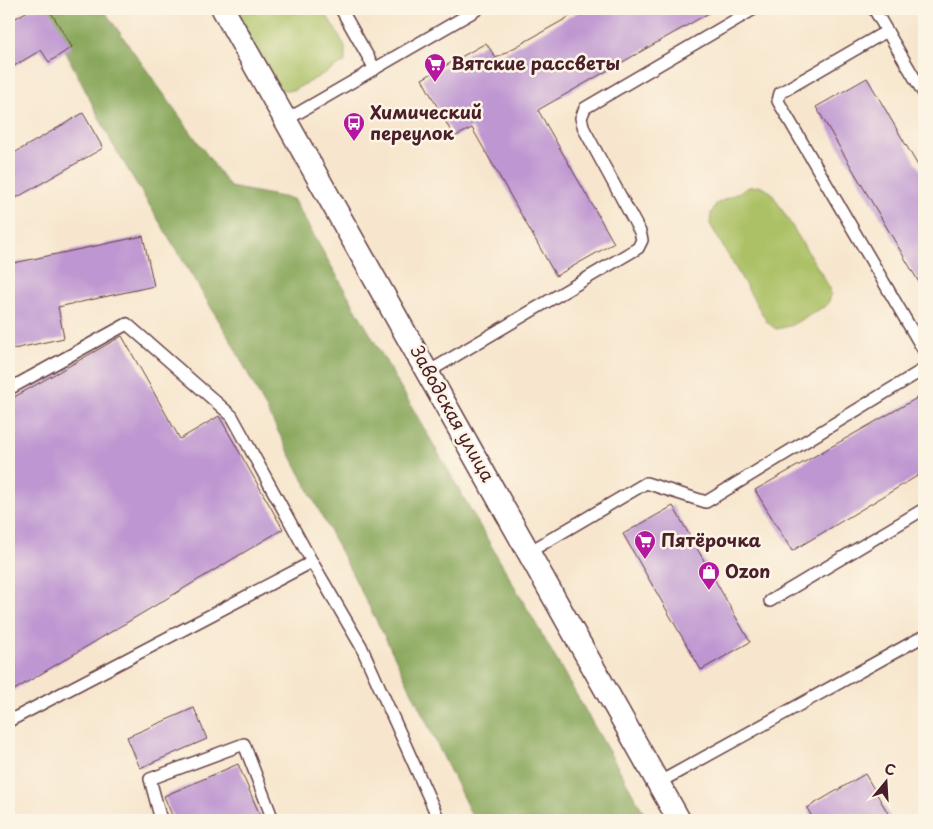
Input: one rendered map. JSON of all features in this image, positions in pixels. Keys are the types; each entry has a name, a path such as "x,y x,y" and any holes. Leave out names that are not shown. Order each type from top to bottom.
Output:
{"street":[{"name":"Заводская улица","path":"223,9 679,820"}],"lane":[{"path":"341,9 374,69"},
{"path":"286,120 478,9"},
{"path":"428,372 638,248 642,240 640,232 584,128 582,118 585,108 754,9"},
{"path":"874,9 924,94"},
{"path":"888,31 780,93 778,101 924,351"},
{"path":"9,389 127,324 232,416 312,562 361,646 439,820"},
{"path":"529,552 646,483 706,502 924,369"},
{"path":"770,601 924,509"},
{"path":"9,722 312,562"},
{"path":"658,783 924,636"},
{"path":"161,820 150,779 244,744 274,820"}],"green space":[{"path":"44,9 103,9 230,187 293,199 648,820 474,820 386,639 230,339 112,143"},
{"path":"236,9 323,9 345,46 345,62 294,90 281,90 235,13"},
{"path":"761,186 771,192 830,288 831,296 827,305 790,326 776,329 767,322 710,224 711,214 716,204 749,187"}],"building":[{"path":"31,9 49,9 72,47 49,62 41,50 9,69 9,22"},
{"path":"583,9 716,9 538,110 614,243 556,276 472,128 454,137 422,79 486,43 496,58"},
{"path":"867,78 924,176 924,291 816,107"},
{"path":"83,113 103,148 9,202 9,156"},
{"path":"143,236 154,286 58,307 64,338 9,350 9,264"},
{"path":"122,336 180,439 219,416 283,529 9,693 9,400"},
{"path":"924,394 924,472 792,551 755,490"},
{"path":"673,506 750,642 701,670 623,534"},
{"path":"194,708 207,739 140,768 127,737"},
{"path":"238,764 262,820 174,820 164,796"},
{"path":"865,774 892,820 814,820 807,808"}],"place":[{"name":"Вятские рассветы","path":"435,83"},
{"name":"Химический переулок","path":"354,142"},
{"name":"Пятёрочка","path":"645,560"},
{"name":"Ozon","path":"709,591"}]}
